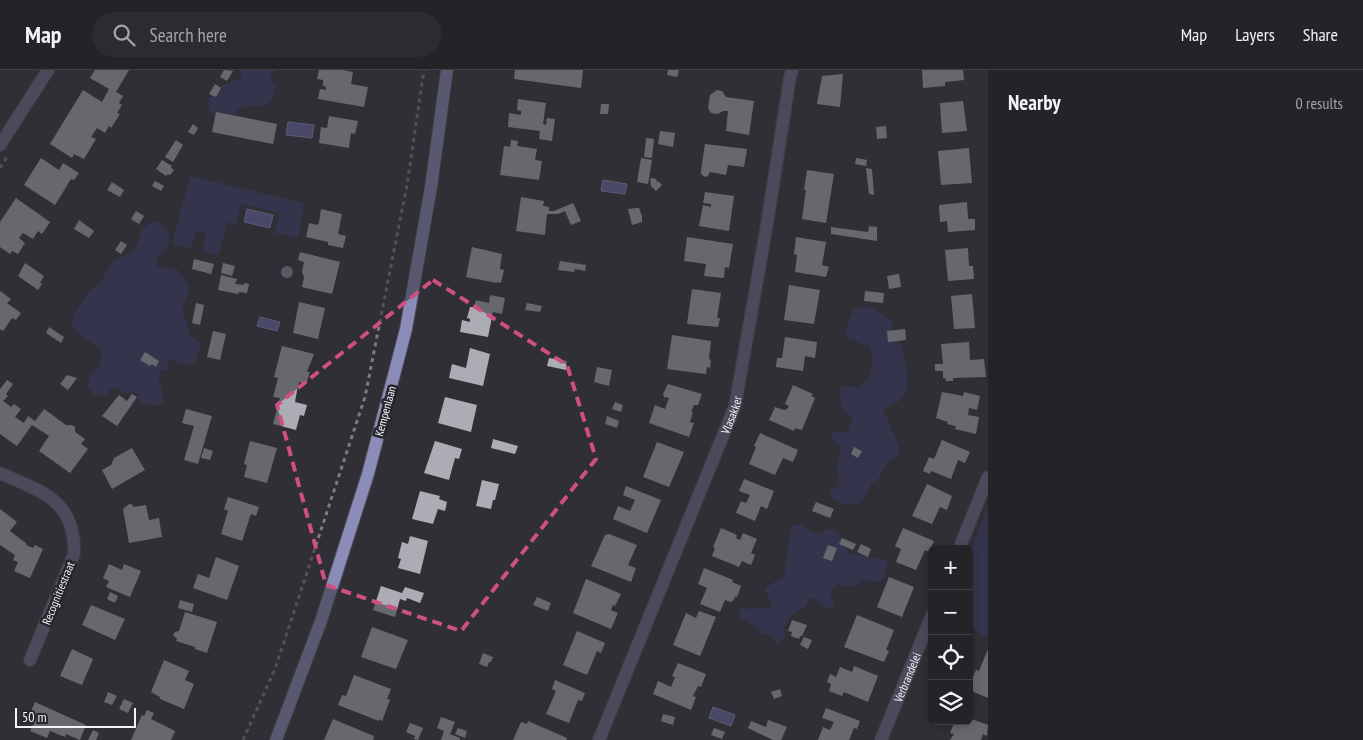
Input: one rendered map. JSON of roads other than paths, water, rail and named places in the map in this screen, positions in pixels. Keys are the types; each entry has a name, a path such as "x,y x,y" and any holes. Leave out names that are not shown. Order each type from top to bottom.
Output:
{"main road":[{"name":"Kempenlaan","path":"276,740 320,621 365,483 406,329 431,187 447,70"}],"street":[{"path":"0,146 48,70"},
{"name":"Vlasakker","path":"599,740 735,406 792,70"},
{"name":"Recognitiestraat","path":"0,473 49,497 62,508 70,521 74,536 74,554 30,660"},
{"path":"961,545 988,478"},
{"name":"Verbrandelei","path":"881,740 928,625"}]}
